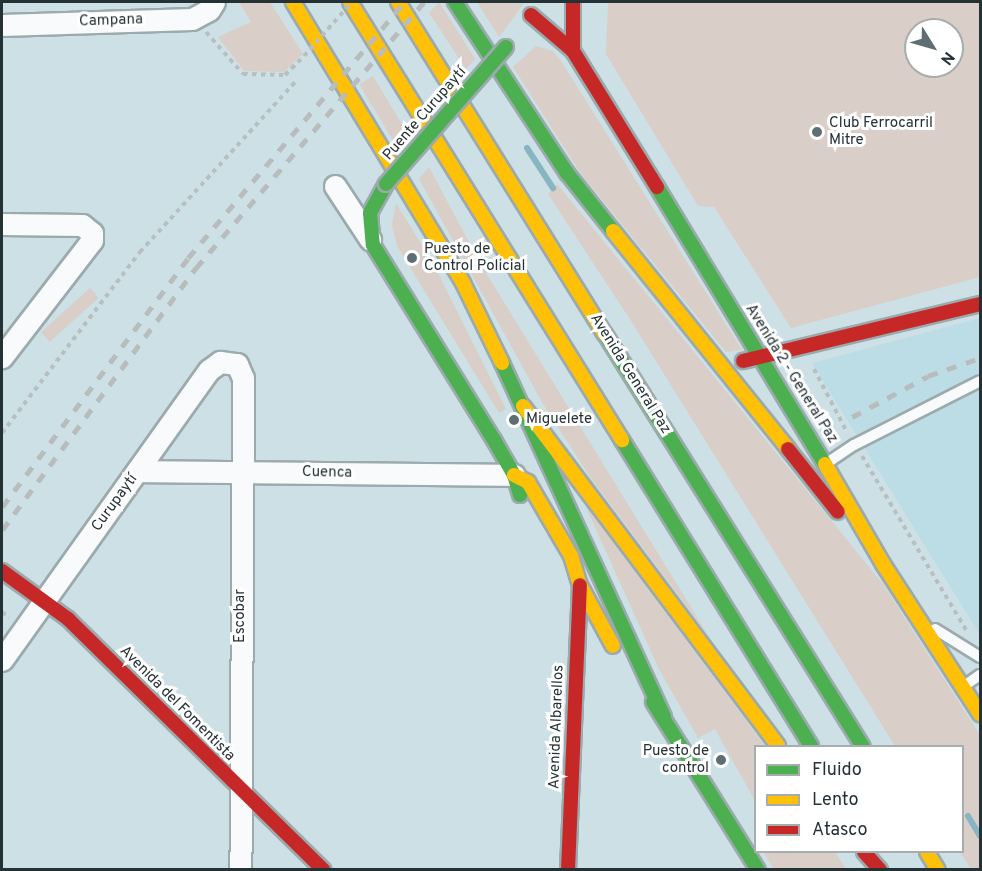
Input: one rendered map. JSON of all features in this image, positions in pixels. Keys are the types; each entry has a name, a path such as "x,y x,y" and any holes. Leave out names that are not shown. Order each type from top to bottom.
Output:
{"main road":[{"path":"293,2 442,246 523,406 664,717"},
{"path":"351,2 810,745"},
{"name":"Avenida General Paz","path":"398,2 861,745"},
{"path":"455,2 567,173 807,476 883,564"},
{"name":"Puente Curupaytí","path":"374,245 370,213 386,184 506,47 540,2"},
{"path":"573,2 573,51"},
{"name":"Avenida 2 - General Paz","path":"525,23 573,51 788,399 883,564 981,714"},
{"path":"374,245 514,475 517,489 560,562 580,585 613,648 664,717 758,870"},
{"path":"708,353 734,361 761,357 837,335 853,337 981,304"},
{"path":"803,361 839,348 853,337"},
{"path":"788,379 788,399"},
{"path":"523,406 777,745"},
{"name":"Avenida del Fomentista","path":"2,571 68,619 323,870"},
{"name":"Avenida Albarellos","path":"568,870 580,585"},
{"path":"865,853 880,870"},
{"path":"877,853 887,870"},
{"path":"928,853 938,870"}],"street":[{"path":"192,19 214,2"},
{"name":"Campana","path":"2,25 192,19"},
{"path":"335,186 374,245"},
{"path":"2,224 82,225 92,233 88,247 2,357"},
{"name":"Curupaytí","path":"2,660 209,370 220,362 237,364"},
{"name":"Escobar","path":"237,364 243,378 240,870"},
{"name":"Cuenca","path":"139,471 514,475"}],"lane":[{"path":"807,476 854,445 981,381"},
{"path":"924,626 937,629 981,657"},
{"path":"964,686 981,675"}],"path":[{"path":"192,19 243,74 285,75 351,2"},
{"path":"2,433 140,252 296,81"},
{"path":"803,361 969,633"}],"shaded area":[{"path":"239,2 270,2 303,54 284,72 244,71 218,37 251,22"},
{"path":"439,2 475,59 466,69 429,13"},
{"path":"477,2 525,2 499,37"},
{"name":"Club Ferrocarril Mitre","path":"608,2 980,2 980,277 791,328 714,207 698,206 606,54"},
{"path":"536,46 553,51 561,61 742,350 726,352 581,174 513,67"},
{"path":"373,76 409,135 395,143 359,84"},
{"path":"429,167 480,263 708,635 592,480 543,404 419,179"},
{"path":"557,184 883,584 980,735 980,869 971,869 961,853 964,853 964,745 894,745 631,321 548,194"},
{"path":"396,203 434,265 506,409 499,413 397,246 392,225"},
{"path":"90,288 99,298 50,342 41,332"},
{"path":"980,318 980,635 812,363"},
{"path":"585,505 764,745 754,745 754,799 715,729 698,738 659,669"},
{"path":"764,853 836,853 846,869 774,869"}],"waterway":[{"path":"527,148 553,188"},
{"path":"968,816 980,836"}],"railway":[{"path":"2,507 188,258 404,2"},
{"path":"2,530 196,268 424,2"},
{"path":"852,417 928,376 980,358"}],"traffic: fast":[{"path":"455,2 567,173 613,231"},
{"path":"386,184 506,47"},
{"path":"386,184 370,213 373,245 494,440 514,475 520,495"},
{"path":"657,187 825,464"},
{"path":"605,334 861,745"},
{"path":"502,363 664,717"},
{"path":"622,440 810,745"},
{"path":"653,702 758,870"}],"traffic: slow":[{"path":"293,2 463,283 502,363"},
{"path":"350,2 622,440"},
{"path":"398,2 605,334"},
{"path":"613,231 788,449"},
{"path":"523,406 777,745"},
{"path":"825,464 883,564 980,714"},
{"path":"514,475 528,482 571,556 580,585 613,646"},
{"path":"928,853 938,870"}],"traffic: jam":[{"path":"573,2 573,51"},
{"path":"531,15 573,51 657,187"},
{"path":"743,361 980,304"},
{"path":"788,449 838,512"},
{"path":"2,571 68,619 323,870"},
{"path":"568,870 580,585"},
{"path":"865,853 880,870"}],"place":[{"name":"Club Ferrocarril Mitre","path":"817,132"},
{"name":"Puesto de Control Policial","path":"412,258"},
{"name":"Miguelete","path":"514,420"},
{"name":"Puesto de control","path":"721,760"}]}
